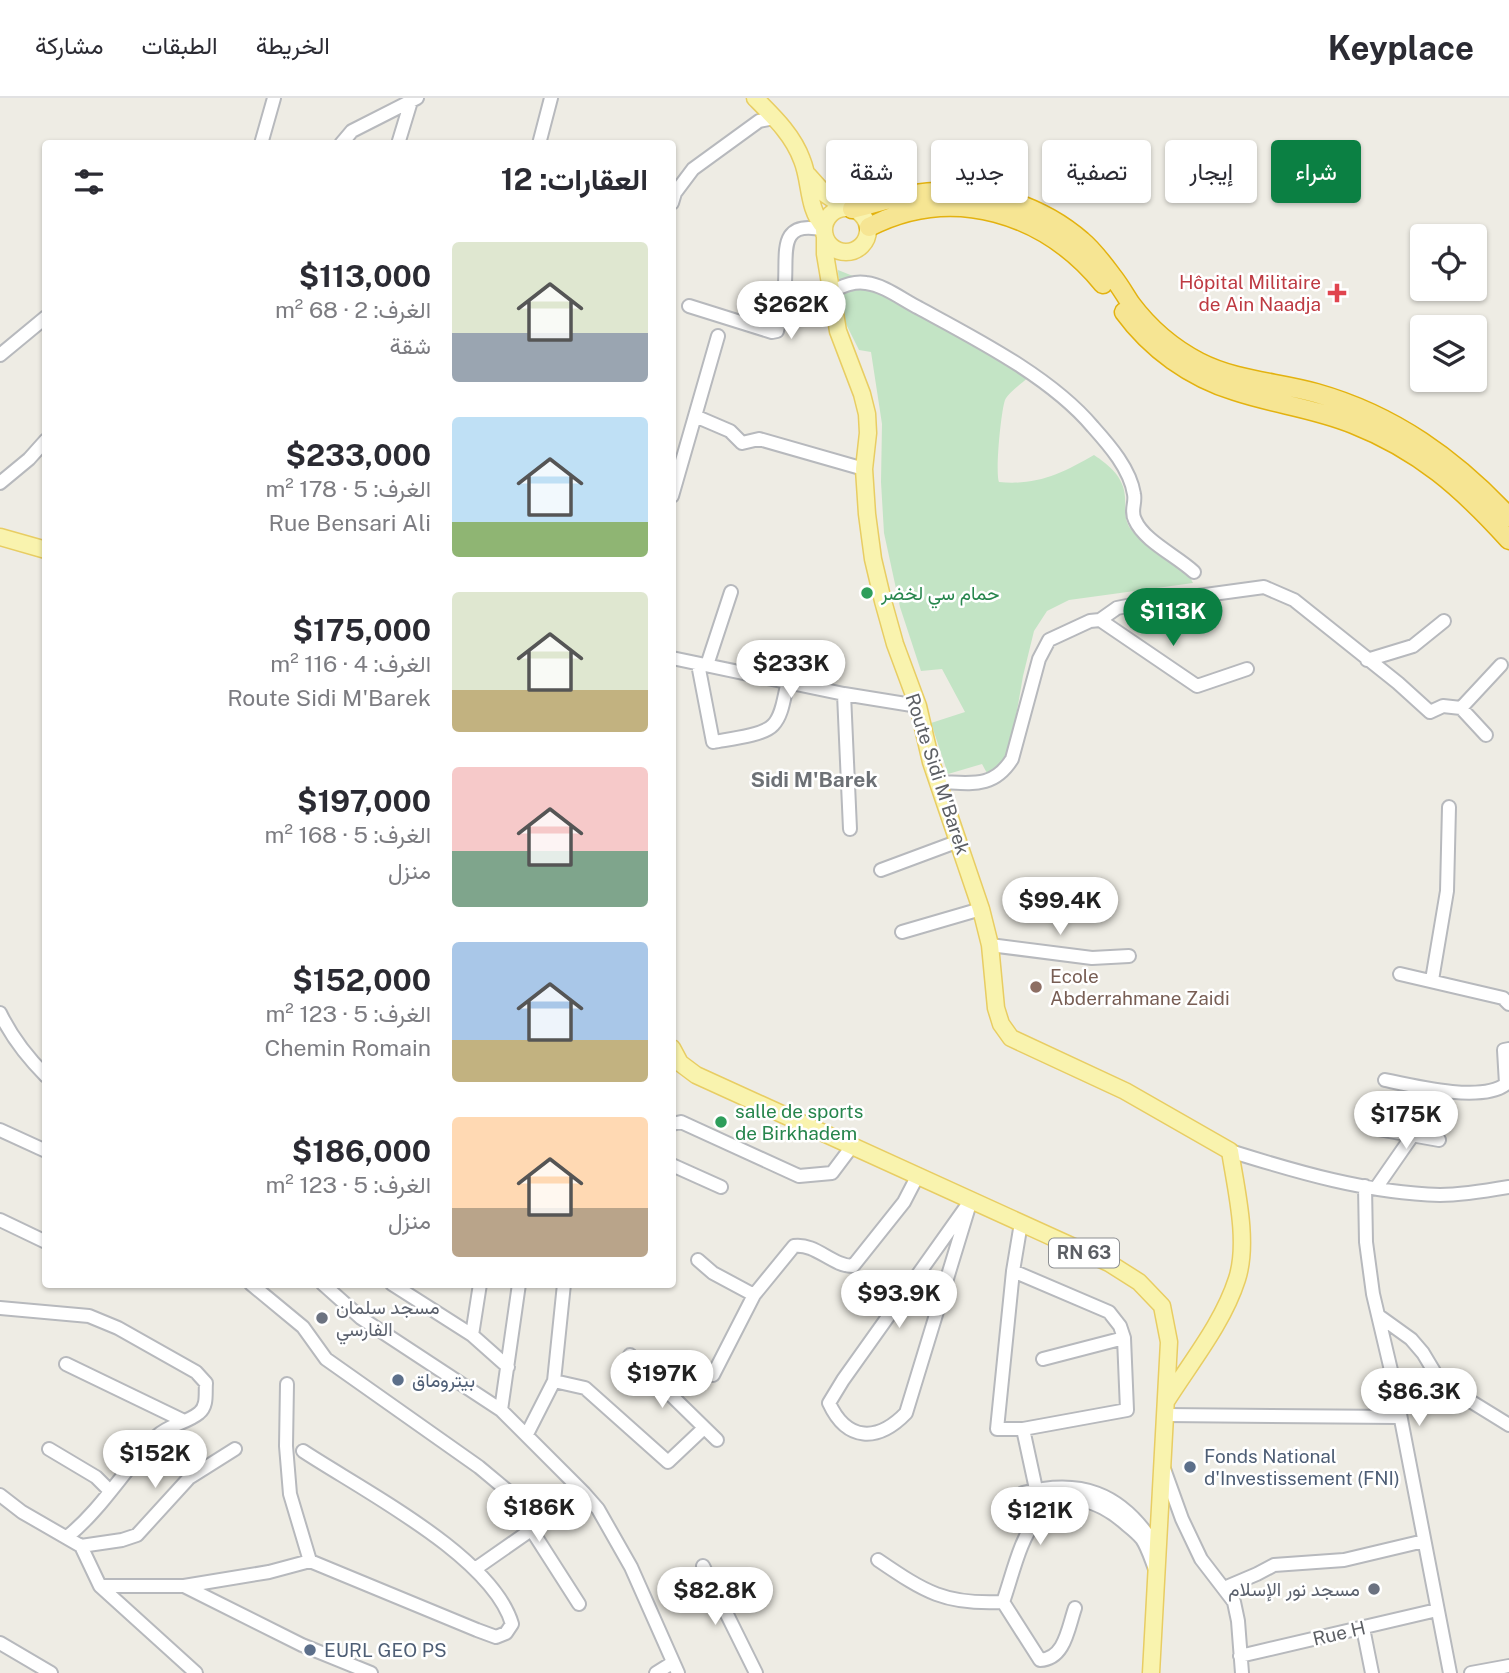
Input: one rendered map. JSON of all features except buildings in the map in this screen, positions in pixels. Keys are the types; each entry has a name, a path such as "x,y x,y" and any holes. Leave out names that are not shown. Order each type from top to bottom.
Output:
{"highway":[{"path":"849,209 904,196 945,192 988,195 1055,221 1084,242 1144,319 1176,348 1227,373 1314,392 1379,416 1420,439 1457,466 1509,517"},
{"path":"869,227 909,211 952,206 991,211 1030,225 1059,242 1083,261 1142,335 1179,364 1221,386 1331,415 1402,447 1447,478 1509,540"}],"main road":[{"name":"Route Sidi M'Barek","path":"755,98 794,140 808,175 814,212 824,231 825,254 844,351 862,394 867,414 864,469 869,526 880,591 895,644 918,706 931,762 981,909 990,946 996,1008 1001,1024 1011,1038 1125,1091 1230,1151"},
{"name":"Route Sidi M'Barek","path":"808,175 825,194 849,209"},
{"path":"849,209 863,215 869,227 867,240 857,250 850,252 837,251 831,247 824,231 829,216 834,212 849,209"},
{"path":"830,284 838,263 850,252"},
{"path":"0,537 42,549"},
{"name":"RN 63","path":"676,1056 680,1063 696,1075 1109,1264 1139,1282 1162,1306 1169,1342 1151,1673"},
{"path":"1166,1407 1211,1332 1238,1278 1241,1258 1240,1216 1230,1151"}],"street":[{"path":"262,140 274,98"},
{"path":"539,140 551,98"},
{"path":"344,140 352,131 414,99"},
{"path":"399,140 414,99"},
{"path":"676,192 692,170 759,121 774,118"},
{"path":"689,306 777,331 785,284 786,243 791,235 803,228 824,231"},
{"path":"830,284 857,282 879,287 967,335 1059,393 1091,425 1123,467 1132,484 1135,498 1132,513 1135,522 1158,546 1172,553 1194,572"},
{"path":"0,355 42,320"},
{"path":"676,482 718,336"},
{"path":"695,416 730,431 742,443 759,439 864,469"},
{"path":"0,483 42,444"},
{"path":"939,782 987,781 995,779 1004,771 1012,759 1039,659 1049,640 1090,621 1100,620 1117,608 1264,587 1293,600 1430,712 1443,706 1461,708 1486,734"},
{"path":"731,592 703,665 713,741 763,732 772,726 778,717 788,682"},
{"path":"1100,620 1197,686 1247,669"},
{"path":"1367,660 1413,646 1444,621"},
{"path":"676,659 844,694 918,706"},
{"path":"1461,708 1501,665"},
{"path":"844,694 850,829"},
{"path":"1432,980 1447,891 1449,807"},
{"path":"881,870 959,841"},
{"path":"902,932 981,909"},
{"path":"990,946 1092,958 1129,956"},
{"path":"1400,974 1503,998 1509,1004"},
{"path":"0,1013 20,1045 42,1071"},
{"path":"1385,1080 1442,1093 1494,1090 1506,1084 1504,1050 1509,1049"},
{"path":"1442,1093 1371,1187 1366,1242 1373,1294 1450,1673"},
{"path":"676,1123 681,1122 799,1175 832,1173 853,1145"},
{"path":"1378,1129 1439,1140"},
{"path":"0,1130 42,1149"},
{"name":"Route Sidi M'Barek","path":"1230,1151 1294,1171 1371,1187 1440,1195 1509,1187"},
{"path":"676,1168 721,1187"},
{"path":"713,1375 754,1295 794,1246 809,1247 845,1266 853,1266 904,1202 918,1175"},
{"path":"971,1200 906,1413 892,1428 873,1434 851,1430 836,1419 829,1403 971,1200"},
{"path":"0,1220 42,1240"},
{"path":"1013,1271 1109,1312 1120,1326 1124,1338 1127,1410 1023,1429 997,1429 1013,1271 1021,1223"},
{"path":"698,1260 713,1273 754,1295"},
{"path":"255,1288 303,1327 326,1359 414,1424 479,1467 545,1522"},
{"path":"327,1288 361,1318 501,1410 598,1509 631,1567 675,1668 656,1673"},
{"path":"398,1288 472,1335 508,1367"},
{"path":"472,1335 479,1288"},
{"path":"501,1410 518,1288"},
{"path":"527,1434 554,1381 564,1288"},
{"path":"0,1308 89,1316 118,1328 196,1371 206,1382 205,1404 199,1413 158,1434 82,1525 67,1537"},
{"path":"1379,1315 1411,1339 1441,1383 1509,1425"},
{"path":"1043,1359 1124,1338"},
{"path":"630,1355 717,1440"},
{"path":"66,1364 182,1420"},
{"path":"554,1381 585,1388 668,1462 704,1427"},
{"path":"287,1384 286,1446 290,1494 310,1561"},
{"path":"1166,1407 1400,1417"},
{"path":"1023,1429 1036,1489"},
{"path":"49,1449 96,1477 109,1490"},
{"path":"81,1546 122,1541 137,1535 189,1478 235,1449"},
{"path":"100,1586 184,1586 268,1572 310,1561 496,1637 506,1633 512,1624 507,1607 475,1569 446,1543 303,1451"},
{"path":"1162,1464 1196,1549 1234,1602 1242,1673"},
{"path":"1023,1493 1036,1489 1075,1488 1100,1494 1120,1504 1138,1520 1157,1548"},
{"path":"475,1569 584,1493"},
{"path":"0,1495 22,1512 81,1546 100,1586 196,1673"},
{"path":"1003,1602 1027,1533 1036,1519 1050,1506 1068,1500 1087,1501 1108,1508 1142,1538 1155,1569"},
{"path":"531,1529 579,1604"},
{"path":"1224,1588 1274,1565 1343,1560 1424,1541"},
{"path":"878,1560 906,1580 940,1597 972,1602 1003,1602"},
{"path":"703,1566 756,1673"},
{"path":"184,1586 302,1644 371,1673"},
{"path":"1003,1602 1040,1660 1056,1654 1062,1647 1075,1608"},
{"name":"Rue H","path":"1240,1656 1437,1610"},
{"path":"1363,1628 1371,1673"},
{"path":"0,1643 51,1673"},
{"path":"1471,1673 1509,1666"}],"green space":[{"path":"838,270 868,282 1029,377 1005,400 999,441 999,482 1025,482 1049,477 1094,455 1110,467 1122,483 1126,520 1133,532 1148,546 1181,567 1193,583 1069,600 1047,611 1034,631 1010,751 1001,766 988,775 982,764 948,774 931,723 965,712 942,669 921,671 900,607 884,533 882,424 871,352 859,350 841,314"}],"place":[{"name":"Hôpital Militaire de Ain Naadja","path":"1337,293"},
{"name":"حمام سي لخضر","path":"867,593"},
{"name":"Ecole Abderrahmane Zaidi","path":"1036,987"},
{"name":"salle de sports de Birkhadem","path":"721,1122"},
{"name":"مسجد سلمان الفارسي","path":"322,1318"},
{"name":"بيتروماق","path":"398,1380"},
{"name":"Fonds National d'Investissement (FNI)","path":"1190,1467"},
{"name":"مسجد نور الإسلام","path":"1374,1589"},
{"name":"EURL GEO PS","path":"310,1650"}],"district":[{"name":"Sidi M'Barek","path":"814,780"}]}
